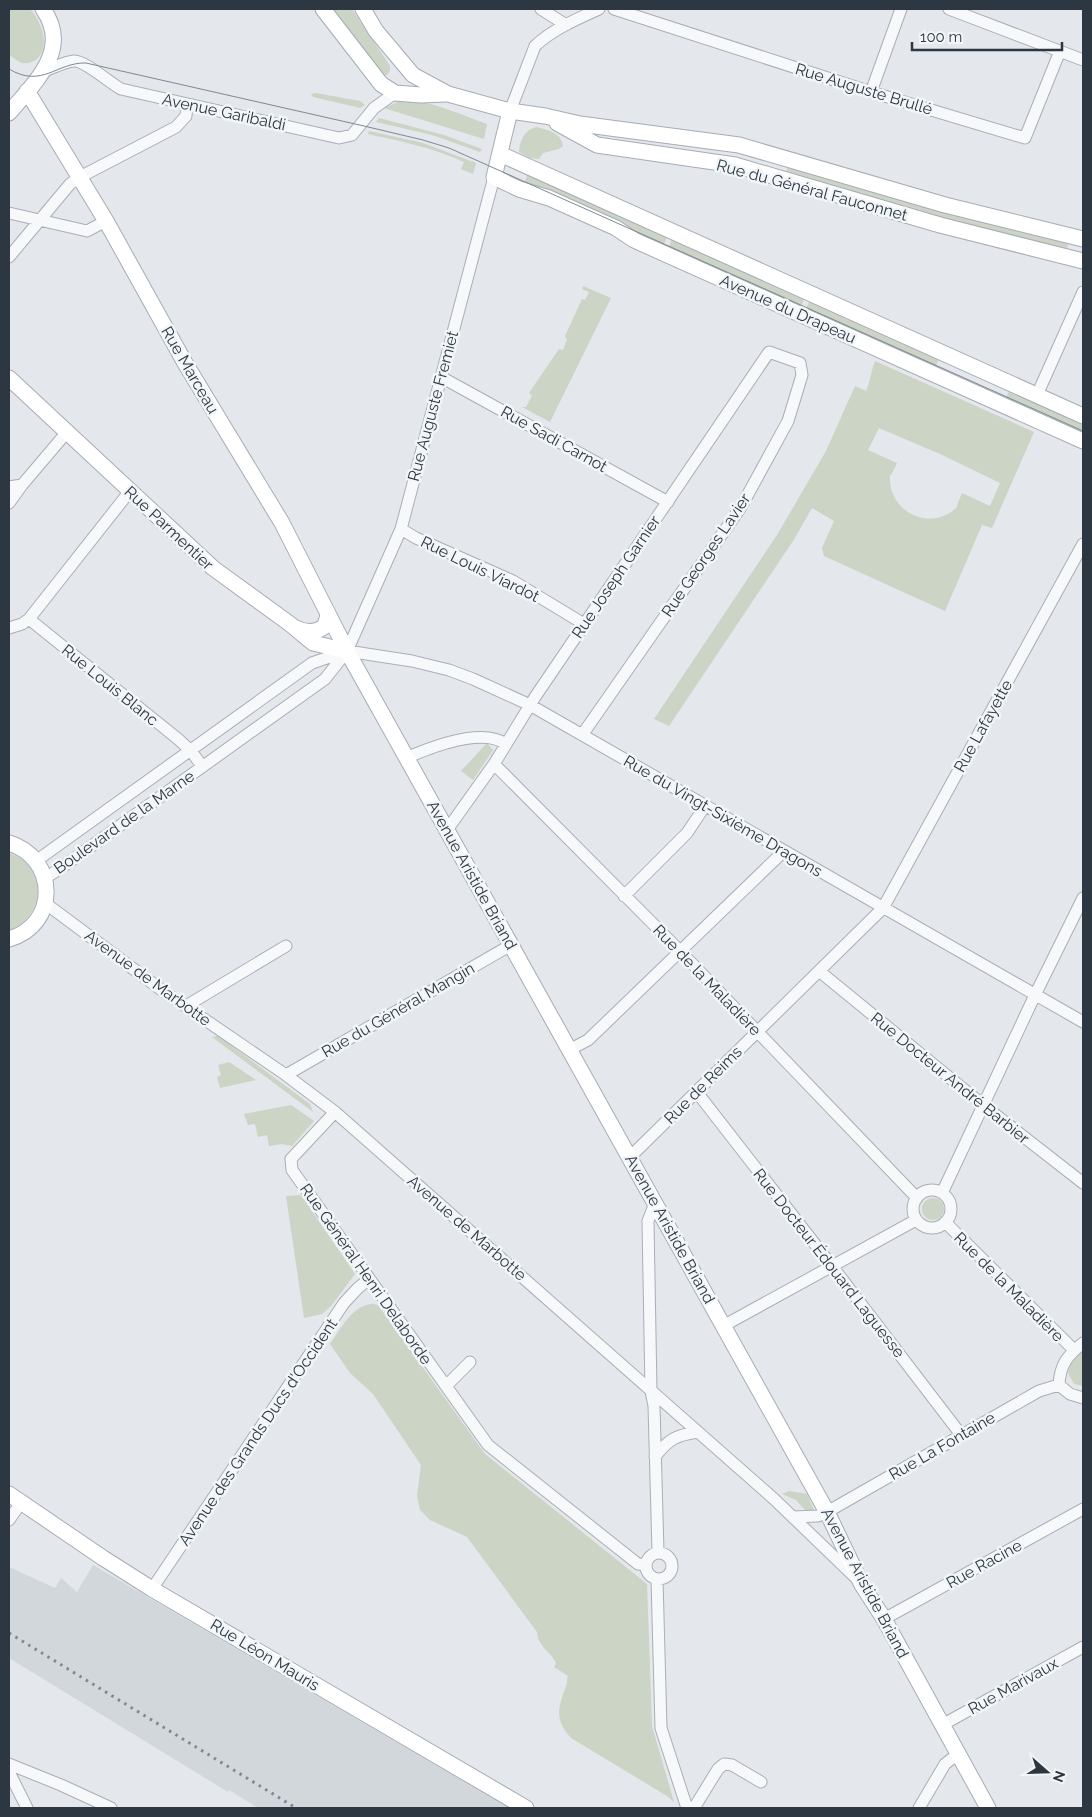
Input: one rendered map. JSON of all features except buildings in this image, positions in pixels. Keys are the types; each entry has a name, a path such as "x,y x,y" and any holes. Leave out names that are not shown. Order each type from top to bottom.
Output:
{"main road":[{"path":"9,113 44,71 50,57 53,38 49,19 43,9"},
{"path":"323,9 381,84 399,93 420,95 442,94"},
{"path":"362,9 376,31 413,75 412,79 399,93"},
{"name":"Rue du Général Fauconnet","path":"413,75 442,94 447,104 487,115 509,118 545,116 580,124 739,145 945,205 1083,239"},
{"name":"Rue Marceau","path":"27,91 106,221 185,364 282,523 347,651"},
{"name":"Rue du Général Fauconnet","path":"545,116 597,145 735,165 940,225 1083,261"},
{"name":"Rue Auguste Fremiet","path":"494,178 509,118"},
{"name":"Avenue du Drapeau","path":"500,154 1083,416"},
{"name":"Avenue du Drapeau","path":"494,178 519,189 550,198 616,228 634,240 1083,441"},
{"name":"Rue Parmentier","path":"9,378 213,568 290,624 313,644 347,651"},
{"path":"290,624 301,631 316,631 325,626 328,615"},
{"name":"Avenue Aristide Briand","path":"347,651 827,1512 862,1584 884,1619 988,1808"},
{"path":"9,842 27,852 36,861 44,878 46,890 45,903 30,927 23,933 9,939"},
{"name":"Rue Léon Mauris","path":"15,1499 152,1589 526,1808"}],"street":[{"path":"541,9 566,25"},
{"path":"509,118 535,46 543,38 599,9"},
{"name":"Rue Auguste Brullé","path":"614,9 871,92 1025,138 1060,51"},
{"path":"871,92 901,9"},
{"path":"949,9 1083,60"},
{"name":"Avenue Garibaldi","path":"44,71 78,61 121,89 339,138 352,135 374,108 399,93"},
{"path":"9,257 70,184 176,127 186,116 187,104"},
{"name":"Rue Auguste Fremiet","path":"347,651 401,529 494,178"},
{"path":"9,213 87,231 106,221"},
{"path":"1037,395 1083,292"},
{"name":"Rue Joseph Garnier","path":"447,830 494,764 530,705 584,624 769,352 800,363"},
{"name":"Rue Georges Lavier","path":"582,735 741,507 788,421 802,376 800,363"},
{"name":"Rue Sadi Carnot","path":"441,377 668,502"},
{"path":"9,503 67,432"},
{"path":"9,487 22,485"},
{"path":"9,628 29,620 130,491"},
{"name":"Rue Louis Viardot","path":"401,529 416,538 513,581 584,624"},
{"name":"Rue Lafayette","path":"883,908 1083,544"},
{"name":"Rue Louis Blanc","path":"29,620 191,751"},
{"name":"Rue du Vingt-Sixième Dragons","path":"347,651 381,655 449,670 530,705 1083,1022"},
{"name":"Boulevard de la Marne","path":"36,861 312,663 347,651"},
{"name":"Boulevard de la Marne","path":"44,878 58,870 325,679 347,651"},
{"path":"406,758 453,742 482,737 499,739 506,744"},
{"name":"Boulevard de la Marne","path":"191,751 202,766"},
{"name":"Rue de la Maladière","path":"494,764 680,951 917,1198"},
{"path":"624,896 687,833 705,806"},
{"path":"569,1050 588,1040 784,851"},
{"path":"942,1193 1083,898"},
{"name":"Avenue de Marbotte","path":"45,903 335,1112 793,1517 862,1584"},
{"name":"Rue de Reims","path":"630,1157 883,908"},
{"name":"Rue du Général Mangin","path":"286,1075 511,945"},
{"path":"186,1006 286,946"},
{"name":"Rue Docteur André Barbier","path":"819,971 983,1105 1083,1183"},
{"name":"Rue Docteur Édouard Laguesse","path":"696,1091 962,1436"},
{"name":"Rue Général Henri Delaborde","path":"335,1112 291,1160 292,1170 488,1445 638,1564 646,1565"},
{"path":"933,1190 942,1193 950,1204 950,1216 937,1227 932,1228 920,1224 916,1220 913,1209 917,1198 927,1191 933,1190"},
{"path":"654,1203 648,1221 651,1390 654,1406 658,1552"},
{"path":"723,1326 916,1220"},
{"name":"Rue de la Maladière","path":"945,1222 1074,1350"},
{"name":"Avenue des Grands Ducs d'Occident","path":"152,1589 344,1303 369,1279"},
{"path":"1083,1343 1065,1361 1060,1373 1059,1385 1070,1394 1083,1398"},
{"path":"446,1386 470,1362"},
{"name":"Rue La Fontaine","path":"793,1517 818,1516 827,1512 1039,1391 1059,1385"},
{"path":"656,1457 664,1445 673,1439 685,1434 698,1432"},
{"path":"9,1520 15,1499"},
{"name":"Rue Racine","path":"884,1619 1083,1509"},
{"path":"658,1552 667,1555 672,1562 672,1567 669,1575 657,1579 650,1576 646,1565 648,1558 658,1552"},
{"path":"657,1579 661,1728 687,1808"},
{"name":"Rue Marivaux","path":"942,1725 1083,1646"},
{"path":"919,1808 945,1764 958,1754"},
{"path":"9,1764 111,1808"},
{"path":"694,1808 718,1769 724,1764 732,1765 761,1782"},
{"path":"9,1772 26,1808"}],"shaded area":[{"path":"93,1565 510,1808 258,1808 229,1790 228,1792 9,1658 9,1567 55,1588 61,1578 77,1592"}],"green space":[{"path":"9,9 30,9 41,26 44,40 43,47 41,53 34,61 22,63 9,55"},
{"path":"328,9 352,9 390,66 390,71 387,75 382,76"},
{"path":"316,93 360,101 365,105 360,108 313,97 311,94"},
{"path":"404,99 457,112 487,124 484,139 384,108"},
{"path":"379,118 444,135 482,149 480,152 432,135 376,122"},
{"path":"537,127 557,135 562,141 563,146 559,149 543,153 539,159 530,158 519,152 526,133"},
{"path":"369,131 423,143 476,163 473,174 461,169 464,162 452,157 417,145 368,134"},
{"path":"789,163 1070,240 1065,253 785,175"},
{"path":"529,172 668,234 662,250 522,187"},
{"path":"673,236 806,295 799,311 667,252"},
{"path":"583,286 611,298 550,422 522,407 526,407 532,396 529,393 559,349 563,350 567,340 565,336 582,299 585,300 589,292 582,289"},
{"path":"811,298 940,356 934,370 804,313"},
{"path":"875,361 1034,432 992,528 982,525 945,611 824,556 822,548 834,521 812,508 793,541 669,726 654,719 777,535 826,451 855,386 866,391","holes":["879,428 940,454 1000,483 990,506 962,493 958,506 947,514 936,518 924,518 913,515 903,508 891,488 890,475 897,463 868,450"]},
{"path":"1011,387 1083,419 1083,438 1004,402"},
{"path":"487,743 493,750 473,780 461,771"},
{"path":"9,853 22,859 31,869 36,879 38,891 36,903 30,914 21,924 9,931"},
{"path":"218,1036 310,1104 313,1112 212,1037"},
{"path":"229,1062 256,1080 220,1088 217,1077 221,1075 218,1065"},
{"path":"291,1105 314,1121 292,1146 282,1144 269,1146 267,1135 258,1137 255,1124 248,1125 244,1114"},
{"path":"301,1195 355,1274 331,1306 322,1314 304,1318 286,1196"},
{"path":"933,1198 941,1201 944,1209 941,1217 933,1220 925,1217 922,1209 925,1201"},
{"path":"365,1305 378,1305 485,1454 647,1584 652,1726 674,1802 571,1738 562,1725 559,1713 568,1676 554,1667 556,1663 540,1642 537,1632 467,1537 430,1520 420,1510 417,1496 421,1465 373,1394 350,1373 330,1344 353,1313"},
{"path":"1083,1350 1083,1386 1074,1384 1068,1373 1071,1364"},
{"path":"789,1491 807,1494 815,1512 808,1513 796,1500 782,1494"}],"tram line":[{"path":"9,69 21,74 40,76 66,66 86,63 364,126 449,148 1083,431"}],"railway":[{"path":"9,1633 296,1808"}]}
